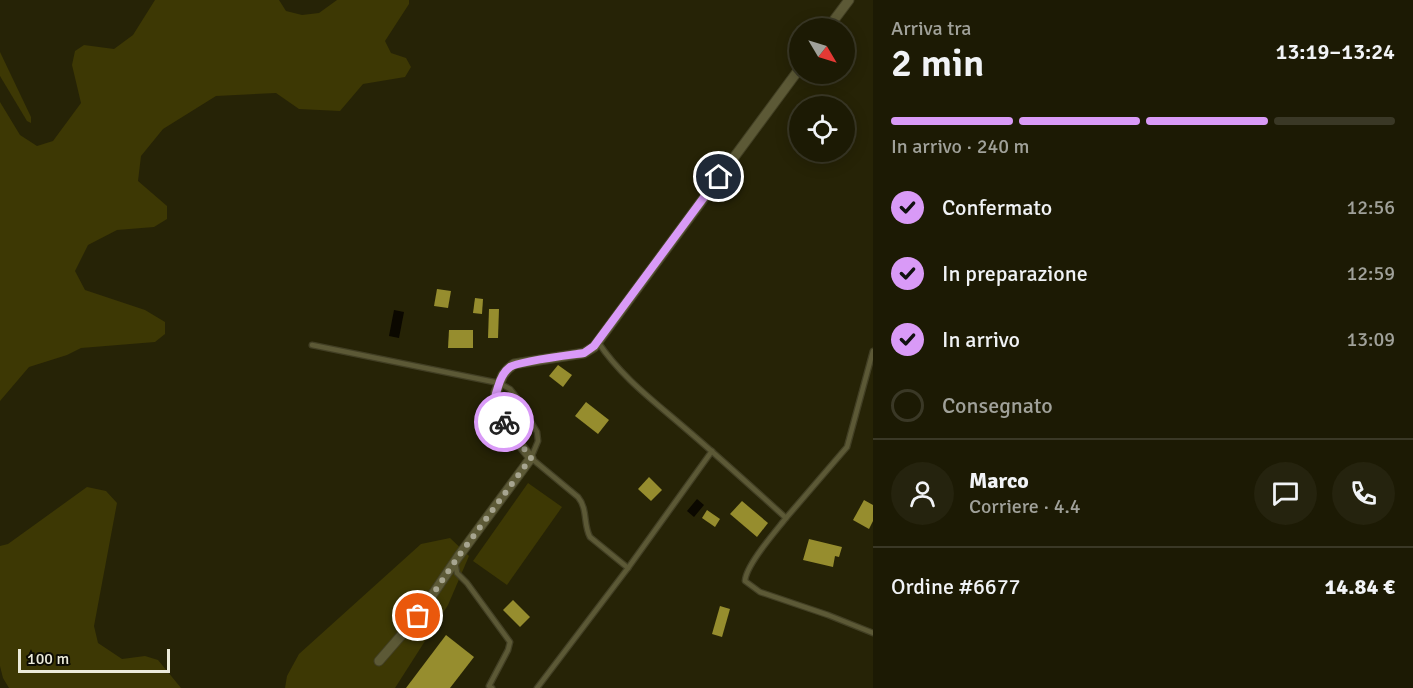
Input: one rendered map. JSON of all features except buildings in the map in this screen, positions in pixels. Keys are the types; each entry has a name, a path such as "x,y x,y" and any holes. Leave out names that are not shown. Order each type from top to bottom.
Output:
{"street":[{"path":"836,18 849,0"},
{"path":"379,661 418,616 531,458 512,435 495,407 495,396 505,372 514,364 584,353 598,342 789,83"}],"lane":[{"path":"598,342 608,358 630,380 786,518"},
{"path":"312,345 499,383 510,389 537,432 538,441 531,458 578,497 582,502 586,530 590,537 628,568"},
{"path":"873,351 847,447 786,518 745,575 745,581 760,592 873,633"},
{"path":"537,688 628,568 712,451"},
{"path":"455,562 457,573 467,583 510,642 489,686 492,688"}],"shaded area":[{"path":"155,0 279,0 286,11 302,15 319,13 337,0 409,0 409,4 385,41 391,53 406,58 411,67 405,77 363,84 340,111 299,109 276,93 216,96 163,129 141,156 138,181 167,206 167,219 154,227 117,230 88,245 75,271 85,290 145,310 165,322 165,334 155,342 81,348 29,367 0,401 0,102 20,135 37,146 53,141 81,103 72,65 75,51 84,45 114,49 133,35"},
{"path":"0,52 31,117 31,123 27,121 0,76"},
{"path":"394,310 404,312 399,338 389,336"},
{"path":"528,483 562,507 507,585 473,561"},
{"path":"87,487 106,491 117,503 94,626 98,643 122,659 145,656 158,660 181,688 9,688 3,678 0,666 0,546 8,544"},
{"path":"697,499 704,505 694,517 687,511"},
{"path":"450,538 469,556 448,605 395,688 285,688 287,676 299,654 421,544"}],"way so far":[{"path":"418,616 531,458 504,422"}],"route":[{"path":"504,422 495,407 495,396 505,372 514,364 584,353 594,346 719,177"}]}
